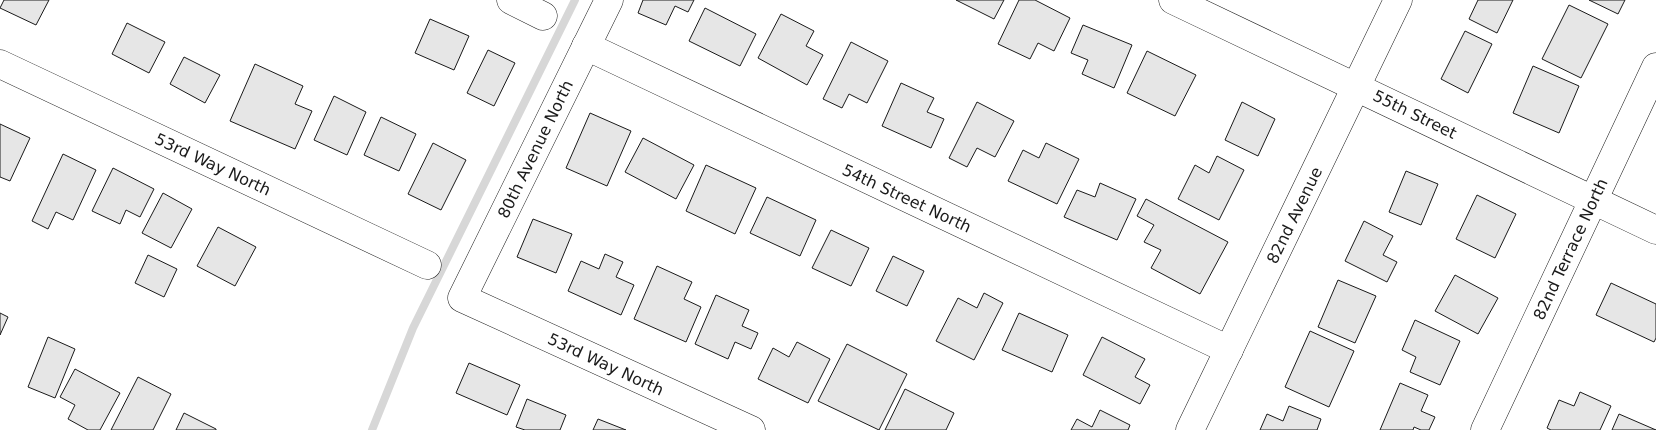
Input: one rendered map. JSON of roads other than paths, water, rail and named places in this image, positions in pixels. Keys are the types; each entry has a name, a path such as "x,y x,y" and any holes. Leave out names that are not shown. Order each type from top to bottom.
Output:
{"street":[{"path":"511,0 543,16"},
{"name":"80th Avenue North","path":"462,298 609,0"},
{"name":"55th Street","path":"1173,0 1656,230"},
{"name":"82nd Avenue","path":"1190,430 1398,0"},
{"name":"54th Street North","path":"586,46 1228,350"},
{"name":"53rd Way North","path":"0,64 427,265"},
{"name":"82nd Terrace North","path":"1485,430 1656,67"},
{"name":"53rd Way North","path":"462,298 751,430"}],"waterway":[{"path":"372,430 413,328 575,0"}]}
